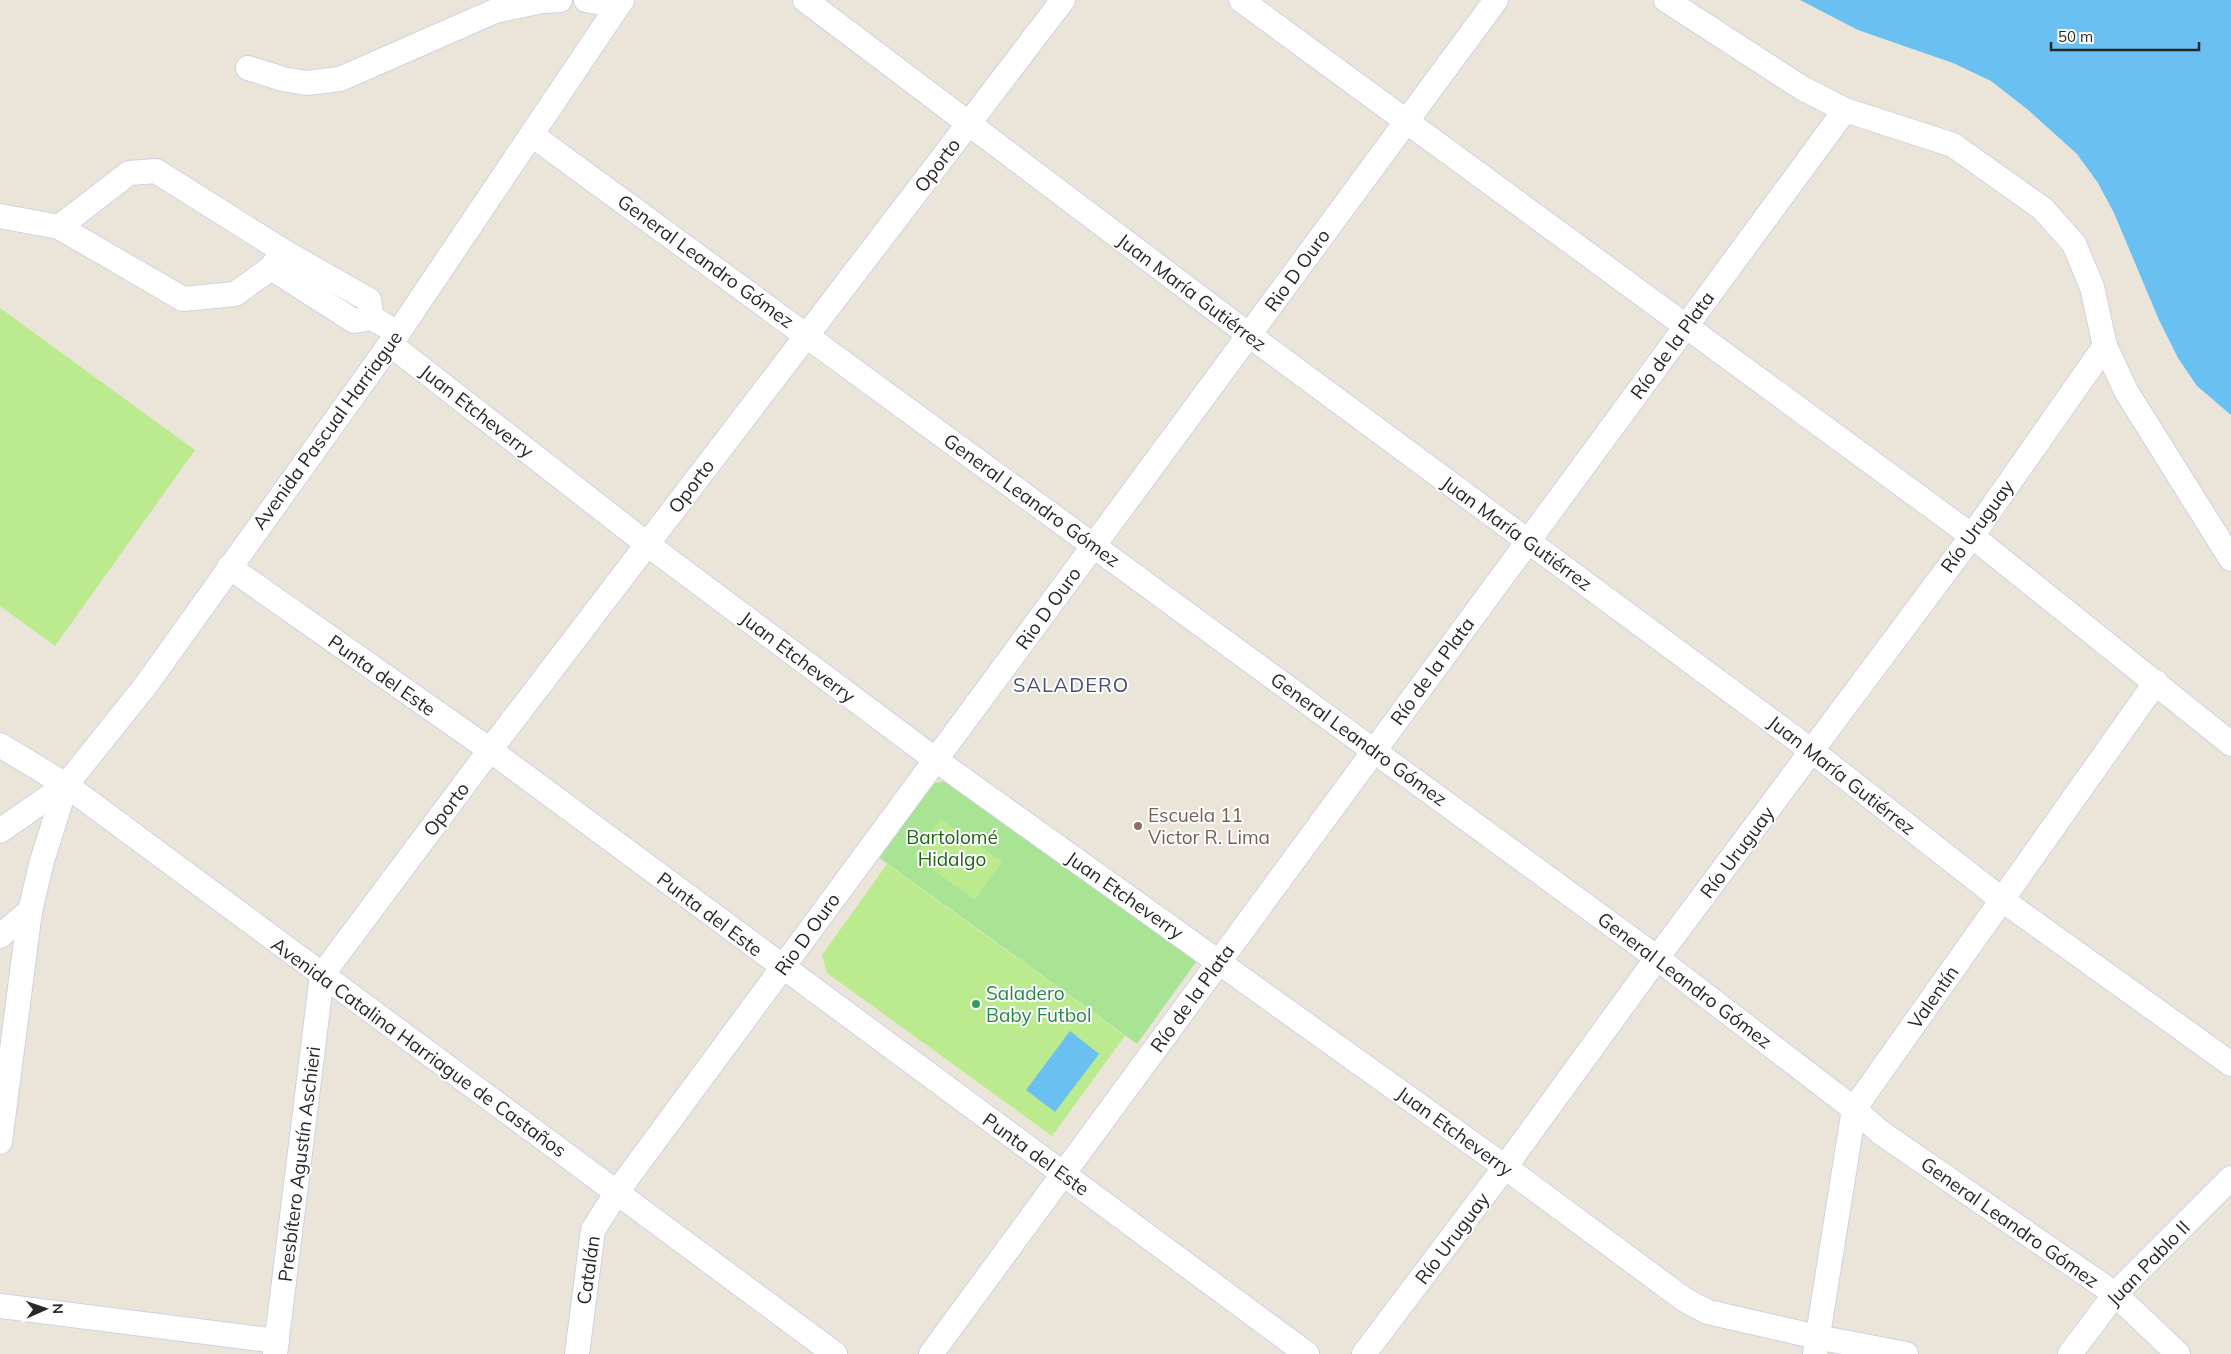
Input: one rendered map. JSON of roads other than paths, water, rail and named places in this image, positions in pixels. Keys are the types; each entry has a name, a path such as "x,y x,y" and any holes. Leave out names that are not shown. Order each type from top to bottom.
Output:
{"street":[{"path":"248,68 283,79 306,82 340,79 495,11 542,1 560,0"},
{"path":"586,0 620,3"},
{"name":"Juan María Gutiérrez","path":"805,0 1249,335 1812,751 2001,899 2231,1064"},
{"name":"Oporto","path":"322,974 490,750 1063,0"},
{"path":"1241,0 1972,536 2231,744"},
{"name":"Rio D Ouro","path":"617,1192 1496,0"},
{"path":"1666,0 1802,88 1845,110 1953,145 2043,209 2074,244 2092,287 2105,346 2126,391 2231,560"},
{"name":"Avenida Pascual Harriague","path":"0,830 66,785 146,685 394,338 620,3"},
{"name":"Río de la Plata","path":"931,1354 1845,110"},
{"name":"General Leandro Gómez","path":"532,135 1657,958 1854,1109 1880,1132 2115,1294 2178,1354"},
{"path":"0,216 59,227 183,298 236,294 277,259 156,171 129,173 59,227"},
{"name":"Juan Etcheverry","path":"277,259 369,300 372,318 394,338 648,544 936,760 1505,1167 1685,1300 1708,1312 1816,1346 1906,1354"},
{"name":"Río Uruguay","path":"1364,1354 1505,1167 1657,958 1972,536 2105,346"},
{"name":"Punta del Este","path":"229,567 490,750 782,968 1307,1354"},
{"name":"Valentín","path":"1816,1346 1854,1109 2156,682"},
{"name":"Avenida Catalina Harriague de Castaños","path":"0,745 66,785 835,1354"},
{"path":"0,1142 30,911 42,861 66,785"},
{"path":"0,936 30,911"},
{"name":"Presbítero Agustín Aschieri","path":"276,1347 322,974"},
{"name":"Juan Pablo II","path":"2070,1354 2115,1294 2231,1178"},
{"name":"Catalán","path":"577,1354 593,1230 617,1192"},
{"path":"0,1306 276,1347"}],"water":[{"path":"1800,0 2231,0 2231,415 2197,386 2178,358 2159,320 2114,213 2098,183 2077,154 2027,109 1991,81 1953,63 1858,30"},
{"path":"1070,1031 1099,1054 1055,1112 1026,1090"}],"place":[{"name":"Escuela 11 Victor R. Lima","path":"1138,826"},
{"name":"Saladero Baby Futbol","path":"976,1004"}],"district":[{"name":"SALADERO","path":"1071,684"}],"park label":[{"name":"Bartolomé Hidalgo","path":"952,848"}]}
